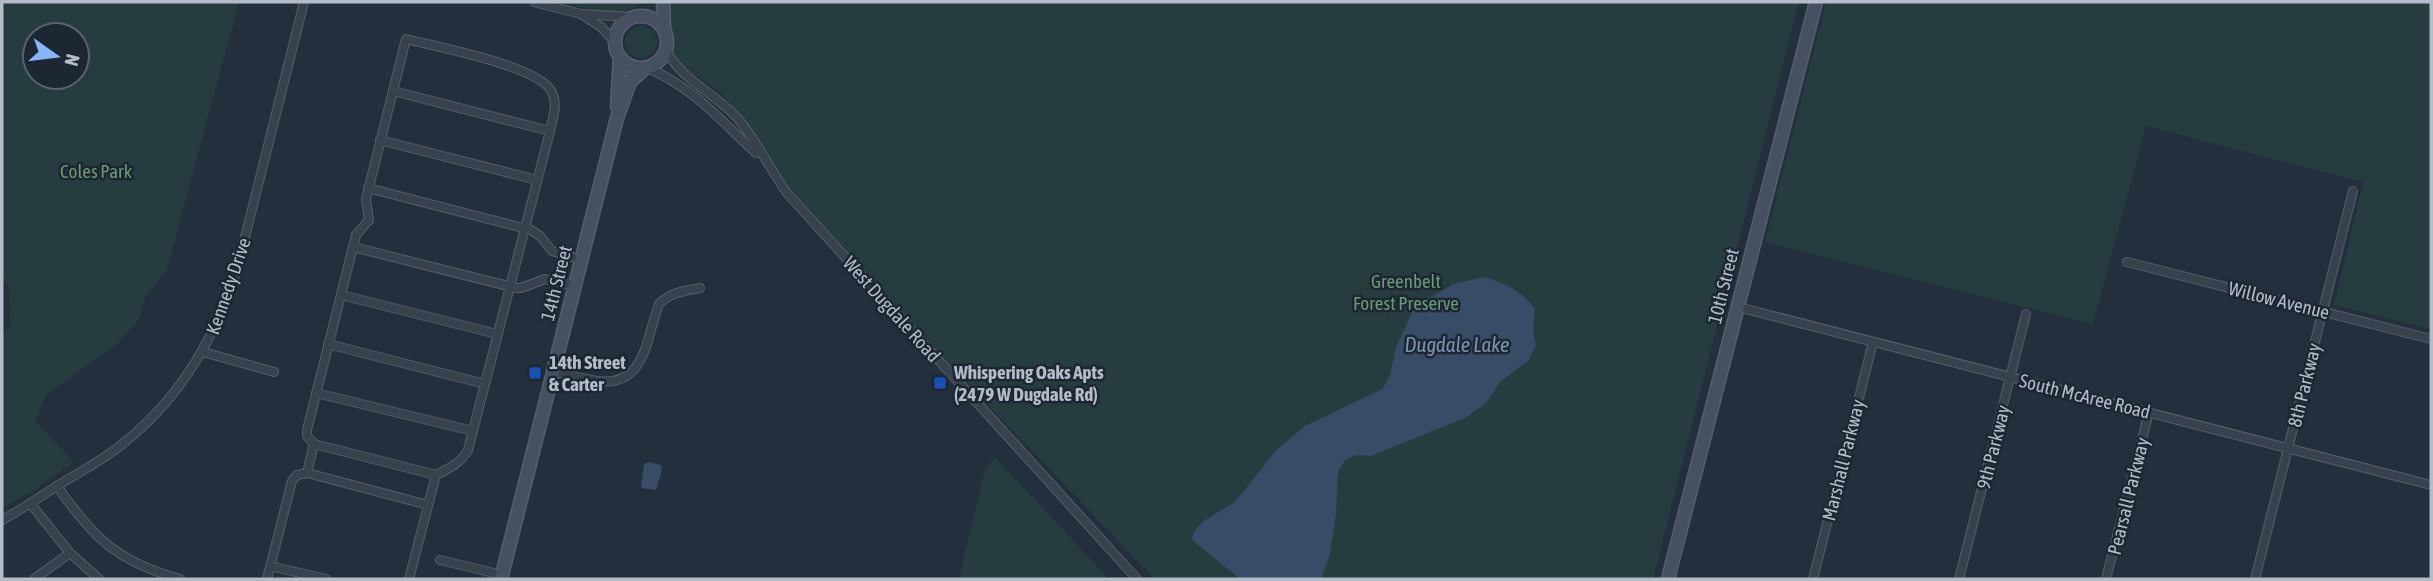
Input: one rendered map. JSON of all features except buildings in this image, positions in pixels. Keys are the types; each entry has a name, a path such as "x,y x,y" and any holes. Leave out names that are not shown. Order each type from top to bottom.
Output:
{"street":[{"name":"Kennedy Drive","path":"2,520 119,447 147,424 203,352 226,304 236,272 304,2"},
{"path":"534,2 581,14 653,18 664,29"},
{"path":"615,42 620,27 648,2"},
{"path":"663,2 666,49 680,71 712,94 740,121 764,159"},
{"name":"10th Street","path":"1668,579 1816,2"},
{"path":"581,14 601,27 615,42 620,57 631,66 646,68 674,80 698,97 764,159"},
{"path":"406,39 513,67 538,78 551,90 555,99 550,131 473,431 464,457 436,475 314,444 307,436 356,235 369,220 366,203 368,188 393,91 406,39"},
{"path":"646,68 659,61 666,49"},
{"name":"14th Street","path":"617,118 620,57"},
{"name":"14th Street","path":"502,577 617,118 630,82 646,68"},
{"path":"393,91 550,131"},
{"path":"380,141 537,180"},
{"name":"West Dugdale Road","path":"764,159 787,193 1137,579"},
{"path":"368,188 524,228 540,236 552,251 582,260"},
{"name":"8th Parkway","path":"2255,579 2353,191"},
{"path":"353,247 509,287 522,288 545,279 575,286"},
{"name":"Willow Avenue","path":"2127,262 2431,339"},
{"path":"554,372 596,381 623,378 639,365 659,304 676,293 700,288"},
{"path":"341,295 497,334"},
{"name":"South McAree Road","path":"1738,307 2431,485"},
{"name":"9th Parkway","path":"1959,579 2026,314"},
{"name":"Marshall Parkway","path":"1813,579 1873,342"},
{"path":"328,344 485,384"},
{"path":"203,352 274,372"},
{"path":"316,393 473,431"},
{"name":"Pearsall Parkway","path":"2106,579 2149,412"},
{"path":"307,473 314,444"},
{"path":"267,579 292,481 297,475 307,473 428,505"},
{"path":"409,579 436,475"},
{"path":"57,486 100,540 142,566 180,579"},
{"path":"30,503 70,553 99,579"},
{"path":"34,579 70,553"},
{"path":"440,561 502,577"},
{"path":"270,566 326,579"}],"green space":[{"name":"Coles Park","path":"2,2 239,2 167,269 144,299 140,318 118,343 46,395 35,421 74,462 31,492 2,508 2,335 10,326 9,287 2,277"},
{"path":"560,2 642,2 633,8 613,12 591,10"},
{"name":"Greenbelt Forest Preserve","path":"667,2 1799,2 1653,579 1155,579 826,236 723,95 676,61 671,46"},
{"path":"1826,2 2431,2 2431,329 2334,305 2363,182 2146,126 2093,324 1765,242"},
{"path":"641,26 652,31 657,42 652,53 641,58 630,53 625,42 630,31"},
{"path":"995,457 1109,579 959,579 985,469"}],"water":[{"name":"Dugdale Lake","path":"1484,277 1512,288 1535,309 1533,330 1536,345 1528,361 1501,381 1485,404 1465,418 1371,456 1356,455 1345,460 1338,472 1330,554 1321,579 1240,579 1191,539 1205,520 1235,502 1276,450 1305,426 1382,389 1390,375 1396,347 1415,306 1454,284"},
{"path":"649,462 661,465 662,471 656,490 641,488 644,464"}],"place":[{"name":"14th Street & Carter","path":"535,373"},
{"name":"Whispering Oaks Apts (2479 W Dugdale Rd)","path":"940,383"}]}
